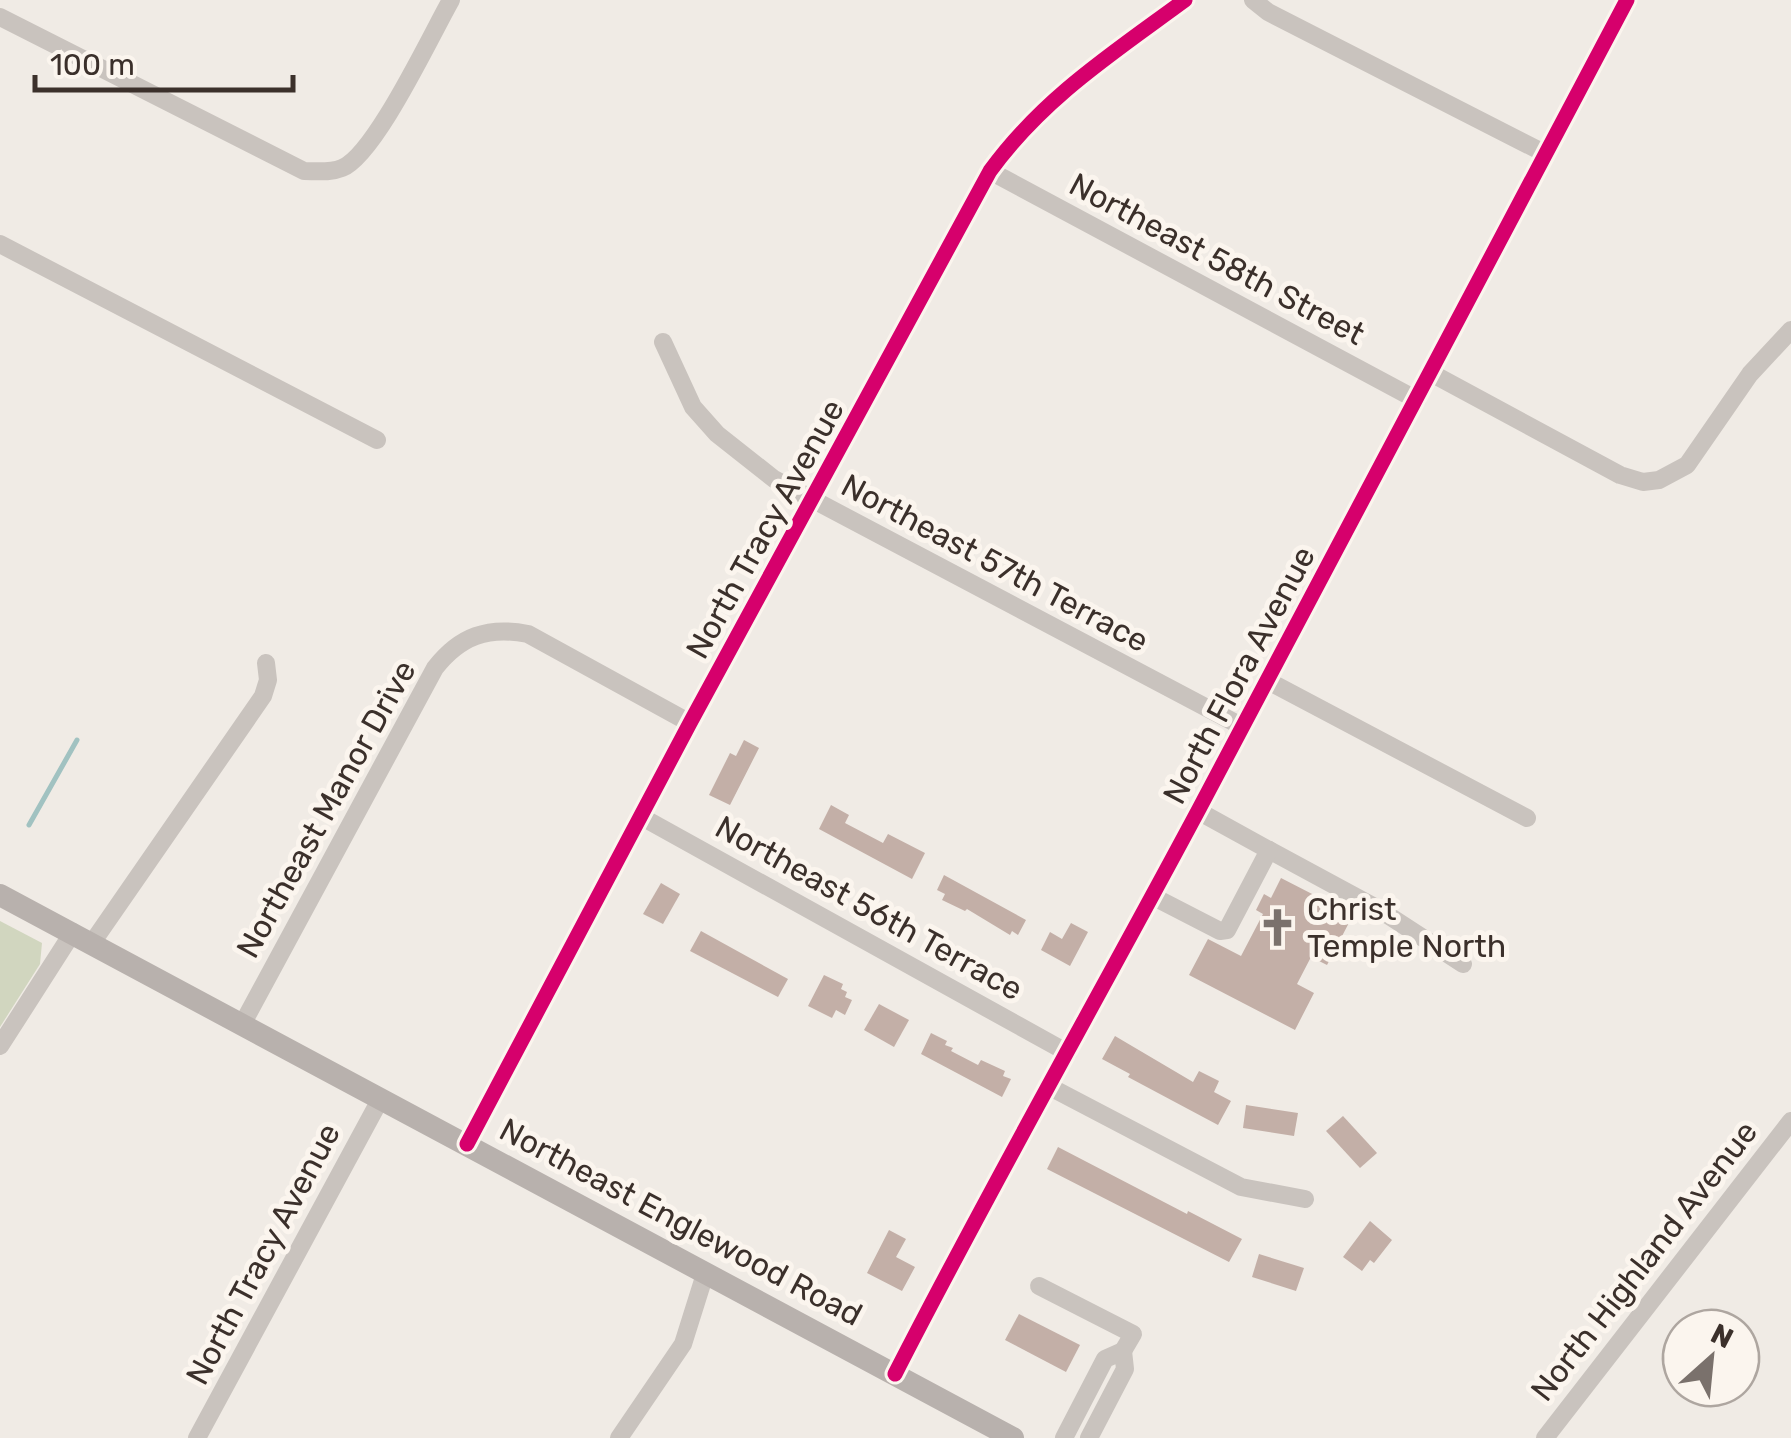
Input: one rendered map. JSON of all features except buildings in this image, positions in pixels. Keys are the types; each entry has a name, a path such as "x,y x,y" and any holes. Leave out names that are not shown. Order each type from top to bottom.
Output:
{"main road":[{"name":"Northeast Englewood Road","path":"0,896 244,1023 1013,1438"}],"street":[{"path":"0,17 304,171 344,168 364,150 450,0"},
{"name":"North Tracy Avenue","path":"467,1144 990,171 1012,141 1062,91 1185,0"},
{"path":"1253,0 1268,12 1546,154"},
{"name":"North Flora Avenue","path":"895,1374 1628,0"},
{"name":"Northeast 58th Street","path":"990,171 1416,400"},
{"path":"0,244 376,440"},
{"path":"1431,373 1620,475 1643,482 1659,480 1688,465 1750,374 1791,330"},
{"name":"Northeast 57th Terrace","path":"663,342 693,406 718,434 774,479 1243,727"},
{"name":"Northeast Manor Drive","path":"244,1023 435,668 448,651 466,638 486,631 528,634 690,723"},
{"path":"0,1046 263,696 268,680 266,663"},
{"path":"1268,681 1527,818"},
{"path":"1198,810 1380,910 1463,964"},
{"name":"Northeast 56th Terrace","path":"640,816 1068,1053"},
{"path":"1152,896 1220,932 1226,930 1269,850"},
{"path":"1050,1087 1241,1187 1305,1200"},
{"name":"North Tracy Avenue","path":"197,1438 381,1098"},
{"name":"North Highland Avenue","path":"1545,1438 1791,1121"},
{"path":"619,1438 683,1344 704,1274"},
{"path":"1039,1286 1133,1334 1123,1352 1125,1369 1088,1438"},
{"path":"1064,1438 1105,1359 1123,1352"}],"green space":[{"path":"0,921 42,943 40,964 0,1027"}],"waterway":[{"path":"29,825 77,740"}],"cycle path":[{"path":"467,1144 990,171 1056,99 1185,0"},
{"path":"895,1374 1627,0"}],"place":[{"name":"Christ Temple North","path":"1277,927"}]}
